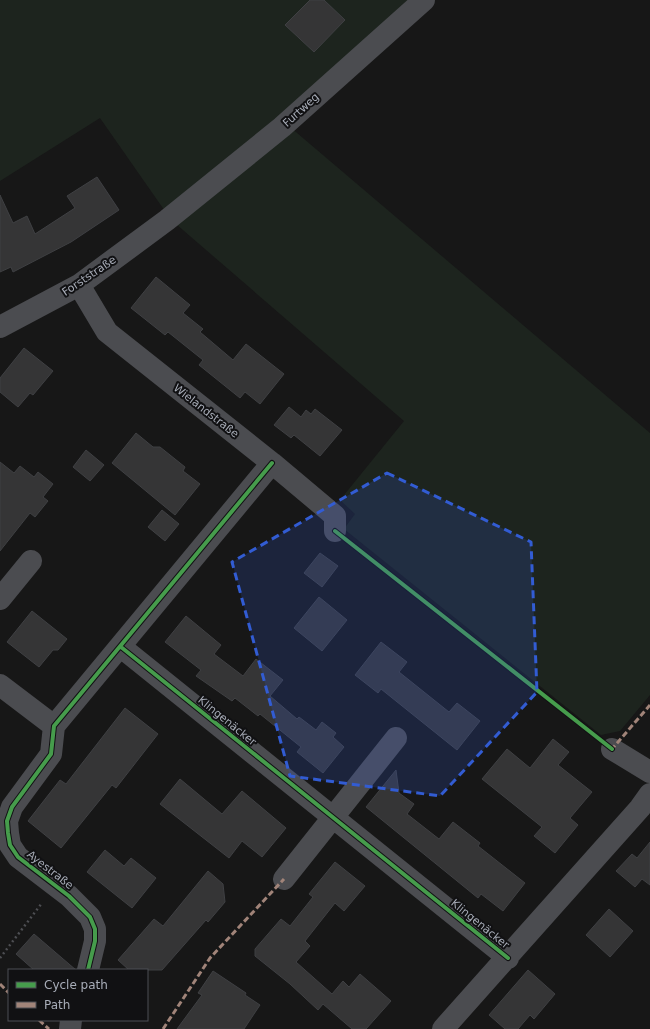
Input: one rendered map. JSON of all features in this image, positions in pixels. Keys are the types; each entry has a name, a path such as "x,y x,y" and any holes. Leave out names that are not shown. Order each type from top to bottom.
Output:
{"street":[{"name":"Furtweg","path":"173,215 282,127 424,0"},
{"name":"Forststraße","path":"0,327 79,285 173,215"},
{"name":"Wielandstraße","path":"79,285 107,332 272,463 334,516 335,531"},
{"path":"0,685 54,726 272,463"},
{"path":"0,599 31,561"},
{"name":"Klingenäcker","path":"120,647 508,958"},
{"name":"Ayestraße","path":"54,726 50,754 12,807 4,831 10,845 18,857 81,906 90,917 95,929 95,941 88,969"},
{"path":"284,879 334,818 396,738"},
{"path":"612,749 650,772"},
{"name":"Klingenäcker","path":"443,1029 508,958 640,808 650,794"}],"path":[{"path":"0,958 55,886"}],"highlighted area":[{"path":"387,473 531,542 537,692 440,796 290,776 232,562"}],"shaded area":[{"path":"0,0 416,0 167,214 100,118 0,181"},
{"path":"290,127 650,433 650,695 620,731 601,735 344,529 355,514 340,500 404,421 176,224"}],"building":[{"path":"310,0 324,0 345,20 314,52 285,25"},
{"path":"97,177 119,210 71,242 13,272 11,267 0,272 0,195 13,223 27,216 35,234 75,208 67,196"},
{"path":"156,277 190,305 183,313 203,329 200,332 233,360 246,344 284,374 260,404 245,392 240,398 199,365 203,360 168,332 165,335 131,308"},
{"path":"24,348 53,371 33,395 30,393 18,407 0,392 0,378"},
{"path":"289,407 301,417 306,410 311,414 315,409 342,430 320,456 294,435 291,438 274,425"},
{"path":"136,433 153,447 160,447 185,467 183,471 200,484 175,515 112,463"},
{"path":"86,450 104,465 90,481 73,467"},
{"path":"0,462 14,473 20,466 34,477 38,472 53,484 43,497 48,501 35,517 30,513 0,551"},
{"path":"162,510 179,524 165,541 148,527"},
{"path":"320,553 338,566 322,587 304,573"},
{"path":"319,597 347,620 322,651 294,628"},
{"path":"32,611 67,639 58,650 53,650 39,667 7,642"},
{"path":"186,616 221,645 214,654 243,676 256,659 283,680 270,696 297,719 299,717 316,730 322,722 336,733 333,737 344,747 323,773 297,752 301,747 260,714 258,716 235,698 232,701 196,676 201,670 165,642"},
{"path":"381,642 407,662 399,672 449,712 457,703 480,721 457,750 381,689 378,693 355,675"},
{"path":"125,708 158,734 116,788 112,785 61,848 28,821 60,780 66,784"},
{"path":"553,739 569,752 558,765 592,792 570,818 578,825 555,853 534,836 542,827 482,779 507,749 530,768"},
{"path":"396,770 399,793 414,804 407,814 439,839 453,822 480,843 478,846 525,883 503,911 481,894 478,898 366,807"},
{"path":"180,779 222,814 242,791 286,828 262,857 242,841 229,858 160,804"},
{"path":"650,842 650,885 642,879 635,887 616,871 632,854 637,858"},
{"path":"105,850 124,866 131,858 156,878 132,908 87,872"},
{"path":"335,862 365,886 344,911 335,903 305,941 310,946 296,962 332,994 343,981 349,987 360,974 391,1001 366,1029 352,1029 323,1004 318,1010 290,984 255,956 255,949 281,919 290,926 313,897 309,894"},
{"path":"208,871 223,884 225,902 208,922 206,920 162,970 128,969 118,960 154,919 163,926"},
{"path":"609,909 633,931 610,957 586,935"},
{"path":"34,934 75,969 33,969 16,954"},
{"path":"528,970 555,994 534,1019 530,1015 518,1029 505,1029 489,1015"},
{"path":"213,971 246,993 245,995 260,1005 244,1029 177,1029 202,995 198,993"}],"marked path":[{"path":"611,748 612,749 650,705"},
{"path":"163,1029 210,958 284,879"},
{"path":"0,984 8,992"},
{"path":"40,1021 49,1029"}],"cycle path":[{"path":"88,969 95,941 95,929 90,917 69,896 18,857 10,845 8,833 7,821 12,807 51,754 54,726 272,463"},
{"path":"335,531 612,749"},
{"path":"121,647 508,958"}]}
